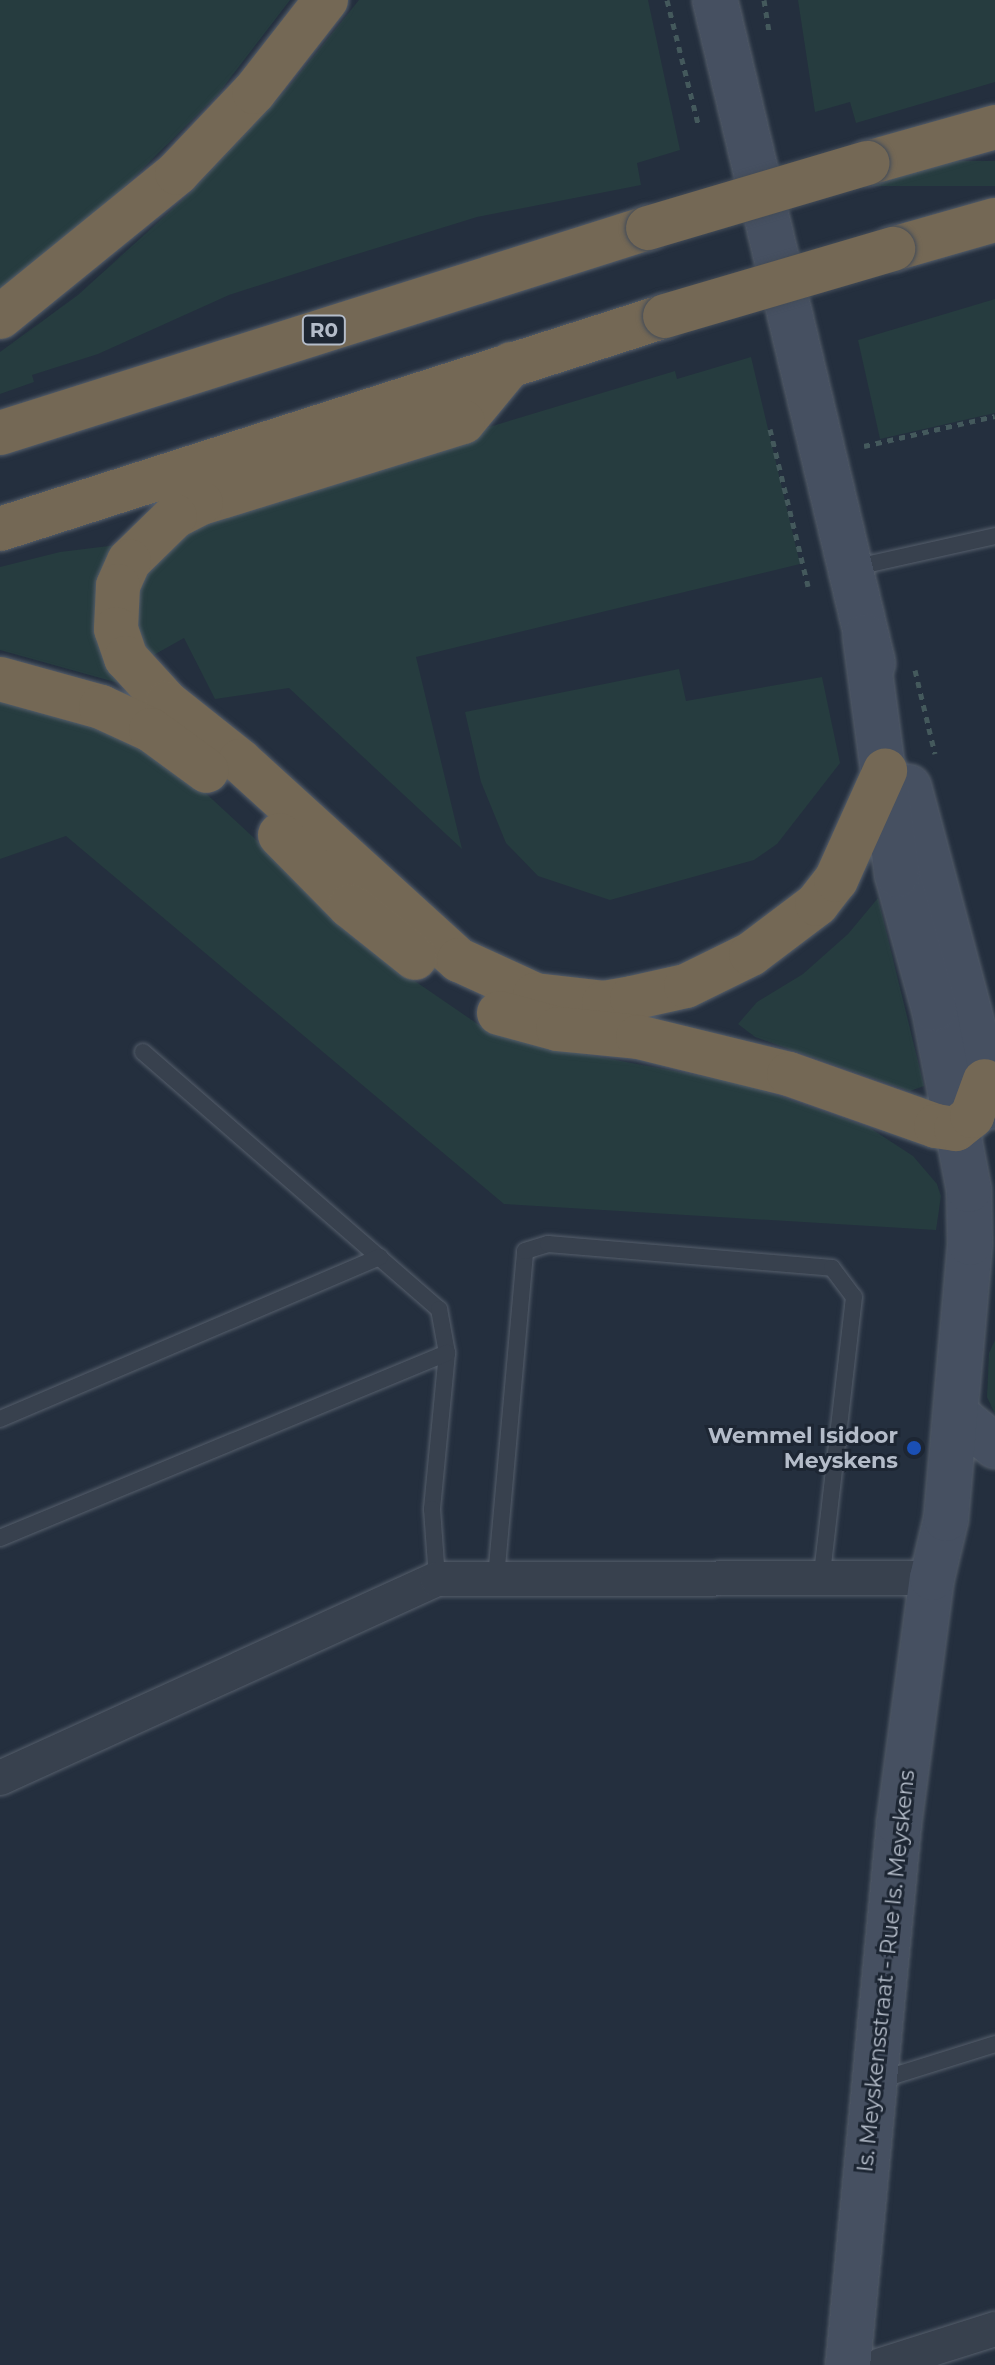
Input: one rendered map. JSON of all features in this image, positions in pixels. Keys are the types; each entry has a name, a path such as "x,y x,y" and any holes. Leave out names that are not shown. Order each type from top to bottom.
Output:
{"highway":[{"path":"0,317 115,228 198,152 254,92 326,0"},
{"name":"R0","path":"0,433 648,228 995,127"},
{"path":"0,529 665,316 995,220"},
{"path":"511,364 463,422 201,503 175,516 129,561 118,586 116,629 126,658 167,703 240,761 459,960 535,995 604,1003 632,998 686,986 751,954 817,904 836,880 885,771"},
{"path":"0,679 88,703 151,730 263,817 372,924 451,987 498,1012 558,1029 638,1037 789,1074 928,1125 956,1129 972,1116 990,1094"}],"main road":[{"path":"715,0 865,636 914,804 990,1094"},
{"name":"Is. Meyskensstraat - Rue Is. Meyskens","path":"848,2365 899,1824 932,1578 946,1519 958,1416 979,1326 969,1190 934,1009 897,875 865,636"},
{"path":"958,1416 995,1446"}],"street":[{"path":"0,1778 437,1579 822,1574 932,1578"},
{"path":"881,2365 995,2329"}],"lane":[{"path":"849,569 995,536"},
{"path":"143,1052 439,1309 447,1353 432,1509 437,1579"},
{"path":"496,1578 525,1251 548,1244 832,1268 854,1297 822,1574"},
{"path":"0,1419 380,1257"},
{"path":"0,1538 447,1353"},
{"path":"875,2081 995,2044"}],"path":[{"path":"863,446 995,416"}],"green space":[{"path":"0,0 290,0 218,94 93,218 0,295"},
{"path":"359,0 648,0 680,150 637,163 641,185 477,217 229,295 98,354 32,375 34,382 0,394 0,352 78,295 188,195 288,88"},
{"path":"798,0 995,0 995,82 856,123 850,102 815,112"},
{"path":"872,161 995,161 995,186 872,186"},
{"path":"995,299 995,413 880,439 858,340"},
{"path":"751,357 800,564 416,657 462,849 289,688 215,699 184,638 143,661 132,636 133,589 198,521 350,469 675,371 677,379"},
{"path":"117,545 122,684 0,650 0,567 60,552"},
{"path":"679,669 686,701 822,677 840,763 777,844 754,860 610,900 538,876 506,843 481,782 465,712"},
{"path":"0,700 23,701 125,739 199,787 390,964 479,1025 546,1047 744,1084 870,1128 913,1156 937,1184 941,1196 936,1230 504,1204 66,836 0,859"},
{"path":"878,898 924,1086 910,1091 755,1037 738,1024 757,1002 803,974 848,934"},
{"path":"995,1340 995,1414 987,1397 989,1353"}],"place":[{"name":"Wemmel Isidoor Meyskens","path":"914,1448"}]}
